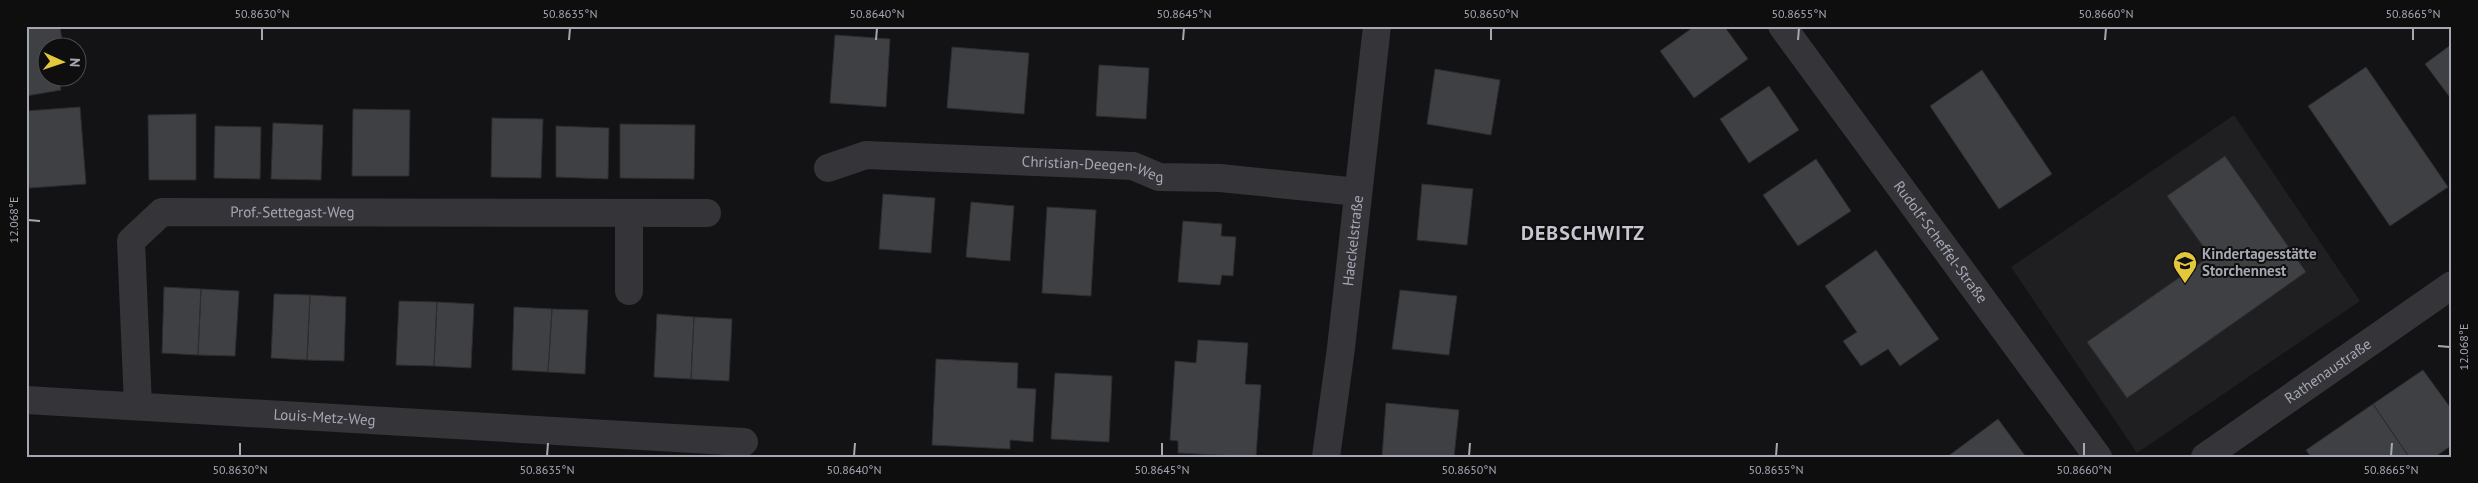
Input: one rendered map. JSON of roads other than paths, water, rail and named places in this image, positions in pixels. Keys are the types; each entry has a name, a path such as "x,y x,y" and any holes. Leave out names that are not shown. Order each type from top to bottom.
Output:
{"street":[{"name":"Haeckelstraße","path":"1326,457 1377,26"},
{"name":"Rudolf-Scheffel-Straße","path":"1782,26 2098,457"},
{"name":"Christian-Deegen-Weg","path":"828,168 866,155 1133,166 1158,177 1220,178 1358,192"},
{"name":"Prof.-Settegast-Weg","path":"138,406 130,241 162,212 707,213"},
{"path":"629,214 630,291"},
{"name":"Rathenaustraße","path":"2205,457 2452,285"},
{"name":"Louis-Metz-Weg","path":"26,400 138,406 622,446 744,442"}],"place":[{"name":"Kindertagesstätte Storchennest","path":"2185,284"}],"district":[{"name":"DEBSCHWITZ","path":"1583,233"}]}
